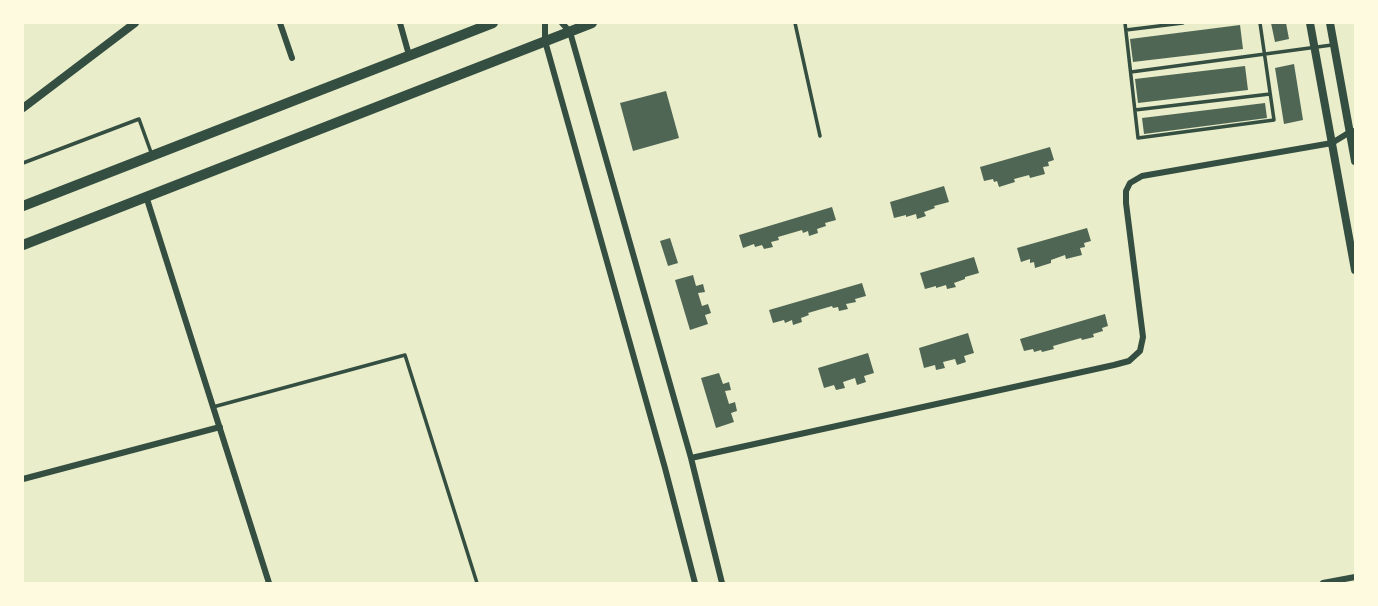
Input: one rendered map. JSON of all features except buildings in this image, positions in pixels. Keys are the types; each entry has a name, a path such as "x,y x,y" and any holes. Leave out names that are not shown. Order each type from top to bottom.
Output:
{"highway":[{"path":"23,206 493,23"},
{"path":"23,245 545,41 566,27 592,23"}],"street":[{"path":"23,108 135,23"},
{"path":"280,23 292,58"},
{"path":"400,23 409,55"},
{"path":"545,23 545,41 695,583"},
{"path":"1310,23 1355,270"},
{"path":"1330,23 1352,131 1355,161"},
{"path":"566,27 691,458 722,583"},
{"path":"691,458 1129,361 1140,351 1143,337 1126,203 1126,191 1130,183 1142,176 1332,143 1352,131"},
{"path":"146,196 269,583"},
{"path":"23,479 220,426"},
{"path":"1323,583 1355,577"}],"lane":[{"path":"795,23 820,136"},
{"path":"1125,23 1138,138 1274,120 1260,23"},
{"path":"1126,30 1183,23"},
{"path":"1131,72 1334,44"},
{"path":"1135,110 1270,94"},
{"path":"23,163 139,119 152,155"},
{"path":"214,407 405,355 477,583"}]}
